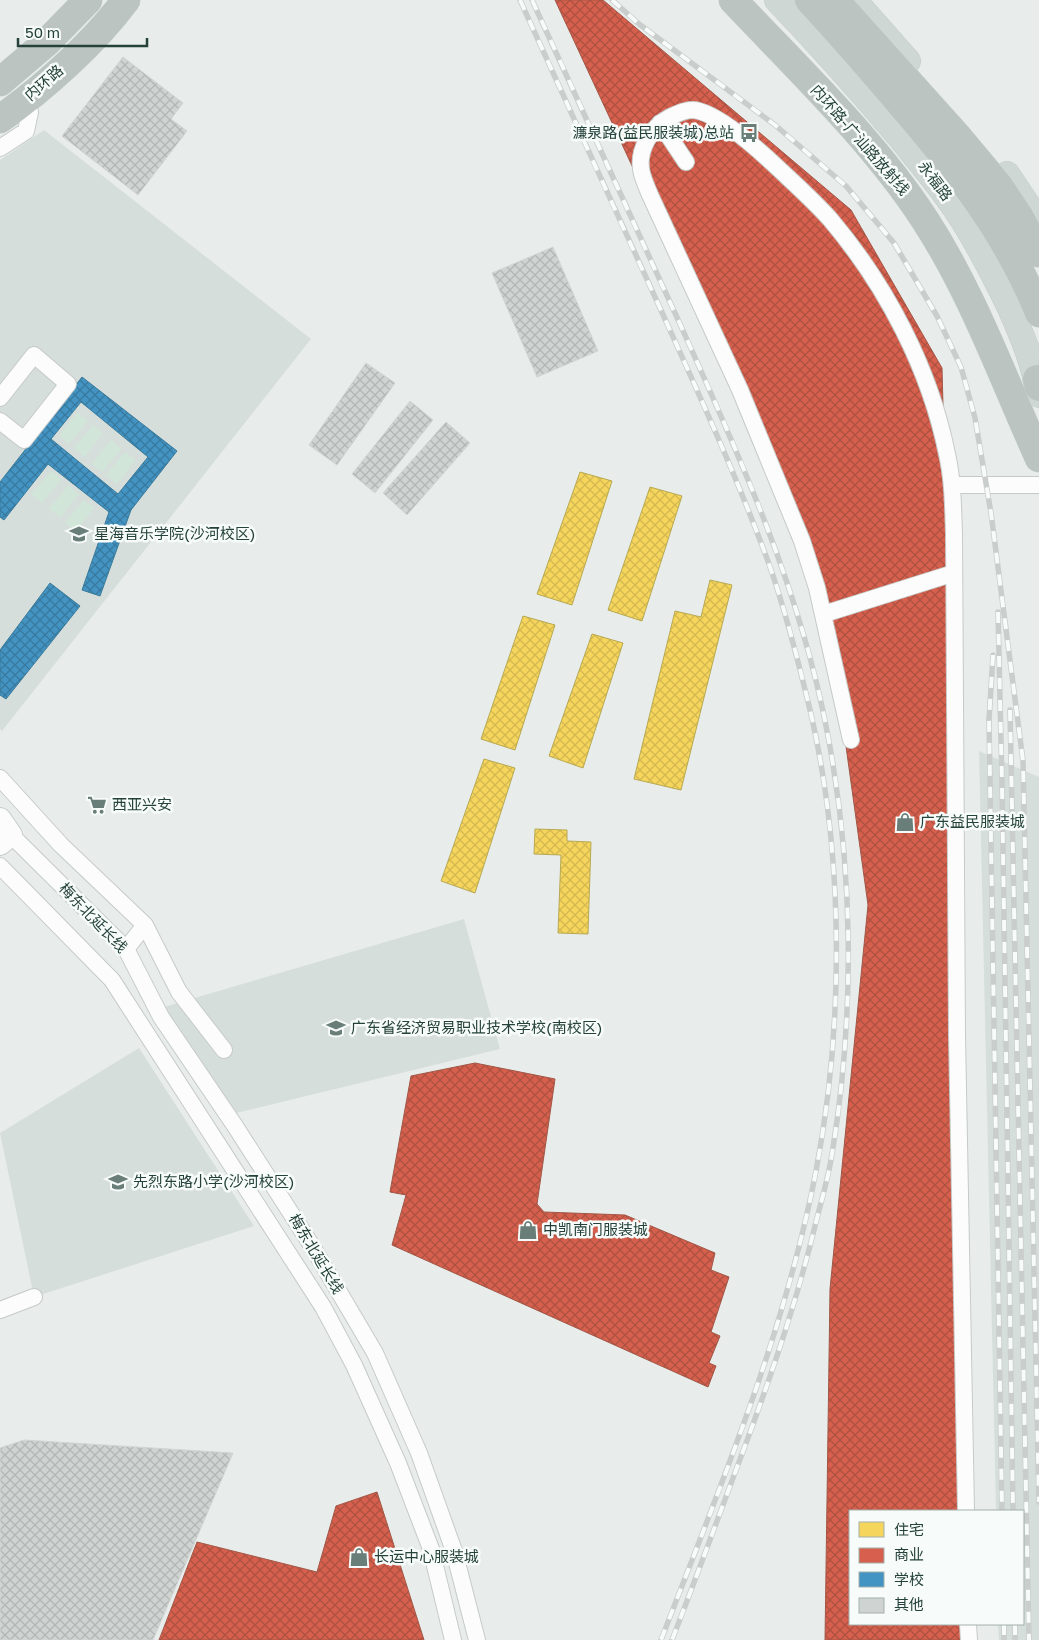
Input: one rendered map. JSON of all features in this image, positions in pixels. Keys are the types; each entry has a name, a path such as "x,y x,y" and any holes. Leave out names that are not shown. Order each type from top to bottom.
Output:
{"highway":[{"name":"内环路","path":"0,82 47,42 88,0"},
{"name":"内环路","path":"0,119 43,86 71,60 126,0"},
{"name":"内环路-广汕路放射线","path":"734,0 878,157 925,220 944,251 978,318 1039,458"},
{"path":"810,0 886,87 967,186 998,230 1017,263 1039,313"},
{"path":"835,0 999,186 1019,216 1039,253"}],"main road":[{"name":"永福路","path":"777,0 853,82 928,171 956,209 979,246 999,284 1027,348 1038,387"},
{"path":"854,0 1009,177 1039,222"}],"street":[{"path":"0,132 30,112 99,46 134,0"},
{"path":"851,740 824,614 802,541 740,390 641,172 642,154 648,139 660,123 686,110 699,111 714,118 762,153 829,218 849,243 876,281 919,362 937,414 948,454 952,485 954,573 958,1046 966,1510"},
{"path":"0,148 26,131 30,112"},
{"path":"660,123 686,162"},
{"path":"0,398 34,355 68,384 24,440 0,421"},
{"path":"952,485 1039,485"},
{"path":"824,614 954,573"},
{"path":"0,778 61,845 145,925 179,992 224,1050"},
{"name":"梅东北延长线","path":"4,833 126,948 161,1017 226,1112 312,1246 375,1353 419,1453 454,1551 477,1640"},
{"name":"梅东北延长线","path":"0,866 112,980 323,1306 354,1366 398,1463 431,1549 453,1640"},
{"path":"126,948 145,925"},
{"path":"207,1127 226,1112"},
{"path":"0,1310 34,1297"},
{"path":"437,1576 454,1551"},
{"path":"968,1625 969,1640"}],"shaded area":[{"name":"星海音乐学院(沙河校区)","path":"44,130 311,339 2,731 0,729 0,160"},
{"path":"979,751 1039,777 1039,1640 999,1640 998,1625 1024,1625 1024,1510 996,1510"},
{"name":"广东省经济贸易职业技术学校(南校区)","path":"464,919 500,1049 232,1114 164,1007"},
{"name":"先烈东路小学(沙河校区)","path":"139,1048 254,1226 34,1297 0,1133"}],"green space":[{"path":"78,412 88,421 69,444 59,436"},
{"path":"93,425 103,433 84,457 74,448"},
{"path":"111,440 121,449 102,472 92,464"},
{"path":"125,452 135,460 117,484 106,475"},
{"path":"51,471 61,479 42,503 31,494"},
{"path":"68,486 79,494 60,517 49,509"},
{"path":"84,500 94,508 75,532 65,523"}],"building: 住宅":[{"path":"580,472 612,481 572,605 537,594"},
{"path":"650,487 682,496 642,621 608,610"},
{"path":"710,580 732,585 681,790 634,779 675,611 701,617"},
{"path":"523,616 555,625 515,750 481,739"},
{"path":"592,634 623,643 583,768 549,756"},
{"path":"484,759 515,768 475,893 441,881"},
{"path":"535,829 567,830 567,841 591,842 588,934 558,933 561,855 534,854"}],"building: 商业":[{"name":"广东益民服装城","path":"555,0 603,0 851,210 942,368 972,1510 849,1510 849,1625 975,1625 976,1640 825,1640 830,1289 868,905 845,739 791,508"},
{"name":"中凯南门服装城","path":"475,1063 555,1079 537,1204 544,1212 625,1215 715,1253 711,1270 729,1277 711,1332 720,1336 709,1363 716,1366 708,1387 392,1245 406,1195 390,1192 411,1076"},
{"name":"长运中心服装城","path":"377,1492 424,1640 159,1640 197,1542 317,1572 336,1506"}],"building: 学校":[{"path":"82,377 177,451 131,510 100,596 82,590 109,512 48,464 4,520 0,517 0,482","holes":["81,402 148,457 118,494 51,439"]},
{"path":"50,583 80,606 6,699 0,695 0,650"}],"building: 其他":[{"path":"123,57 183,103 171,119 187,131 138,195 62,136"},
{"path":"553,247 598,351 537,377 492,273"},
{"path":"366,363 395,383 337,465 309,445"},
{"path":"410,401 433,420 375,493 352,474"},
{"path":"446,422 470,443 407,515 383,493"},
{"path":"24,1440 233,1453 153,1640 0,1640 0,1448"}],"railway":[{"path":"520,0 703,403 744,499 769,564 787,619 811,714 822,769 830,826 836,942 835,1000 832,1058 816,1171 803,1231 769,1350 728,1467 661,1640"},
{"path":"532,0 702,373 766,523 801,626 827,731 836,783 847,889 848,996 845,1049 828,1173 806,1262 777,1355 745,1447 672,1640"},
{"path":"612,0 639,24 775,125 846,186 894,243 937,316 961,367 975,418 991,513 1023,761 1039,1502"},
{"path":"998,612 1013,1510"},
{"path":"993,655 989,720 1002,1510"},
{"path":"1010,710 1029,1640"},
{"path":"1004,1625 1004,1640"},
{"path":"1015,1625 1015,1640"}],"place":[{"name":"濂泉路(益民服装城)总站","path":"749,133"},
{"name":"星海音乐学院(沙河校区)","path":"79,534"},
{"name":"西亚兴安","path":"97,805"},
{"name":"广东益民服装城","path":"905,822"},
{"name":"广东省经济贸易职业技术学校(南校区)","path":"336,1028"},
{"name":"先烈东路小学(沙河校区)","path":"118,1182"},
{"name":"中凯南门服装城","path":"528,1230"},
{"name":"长运中心服装城","path":"359,1557"}]}
